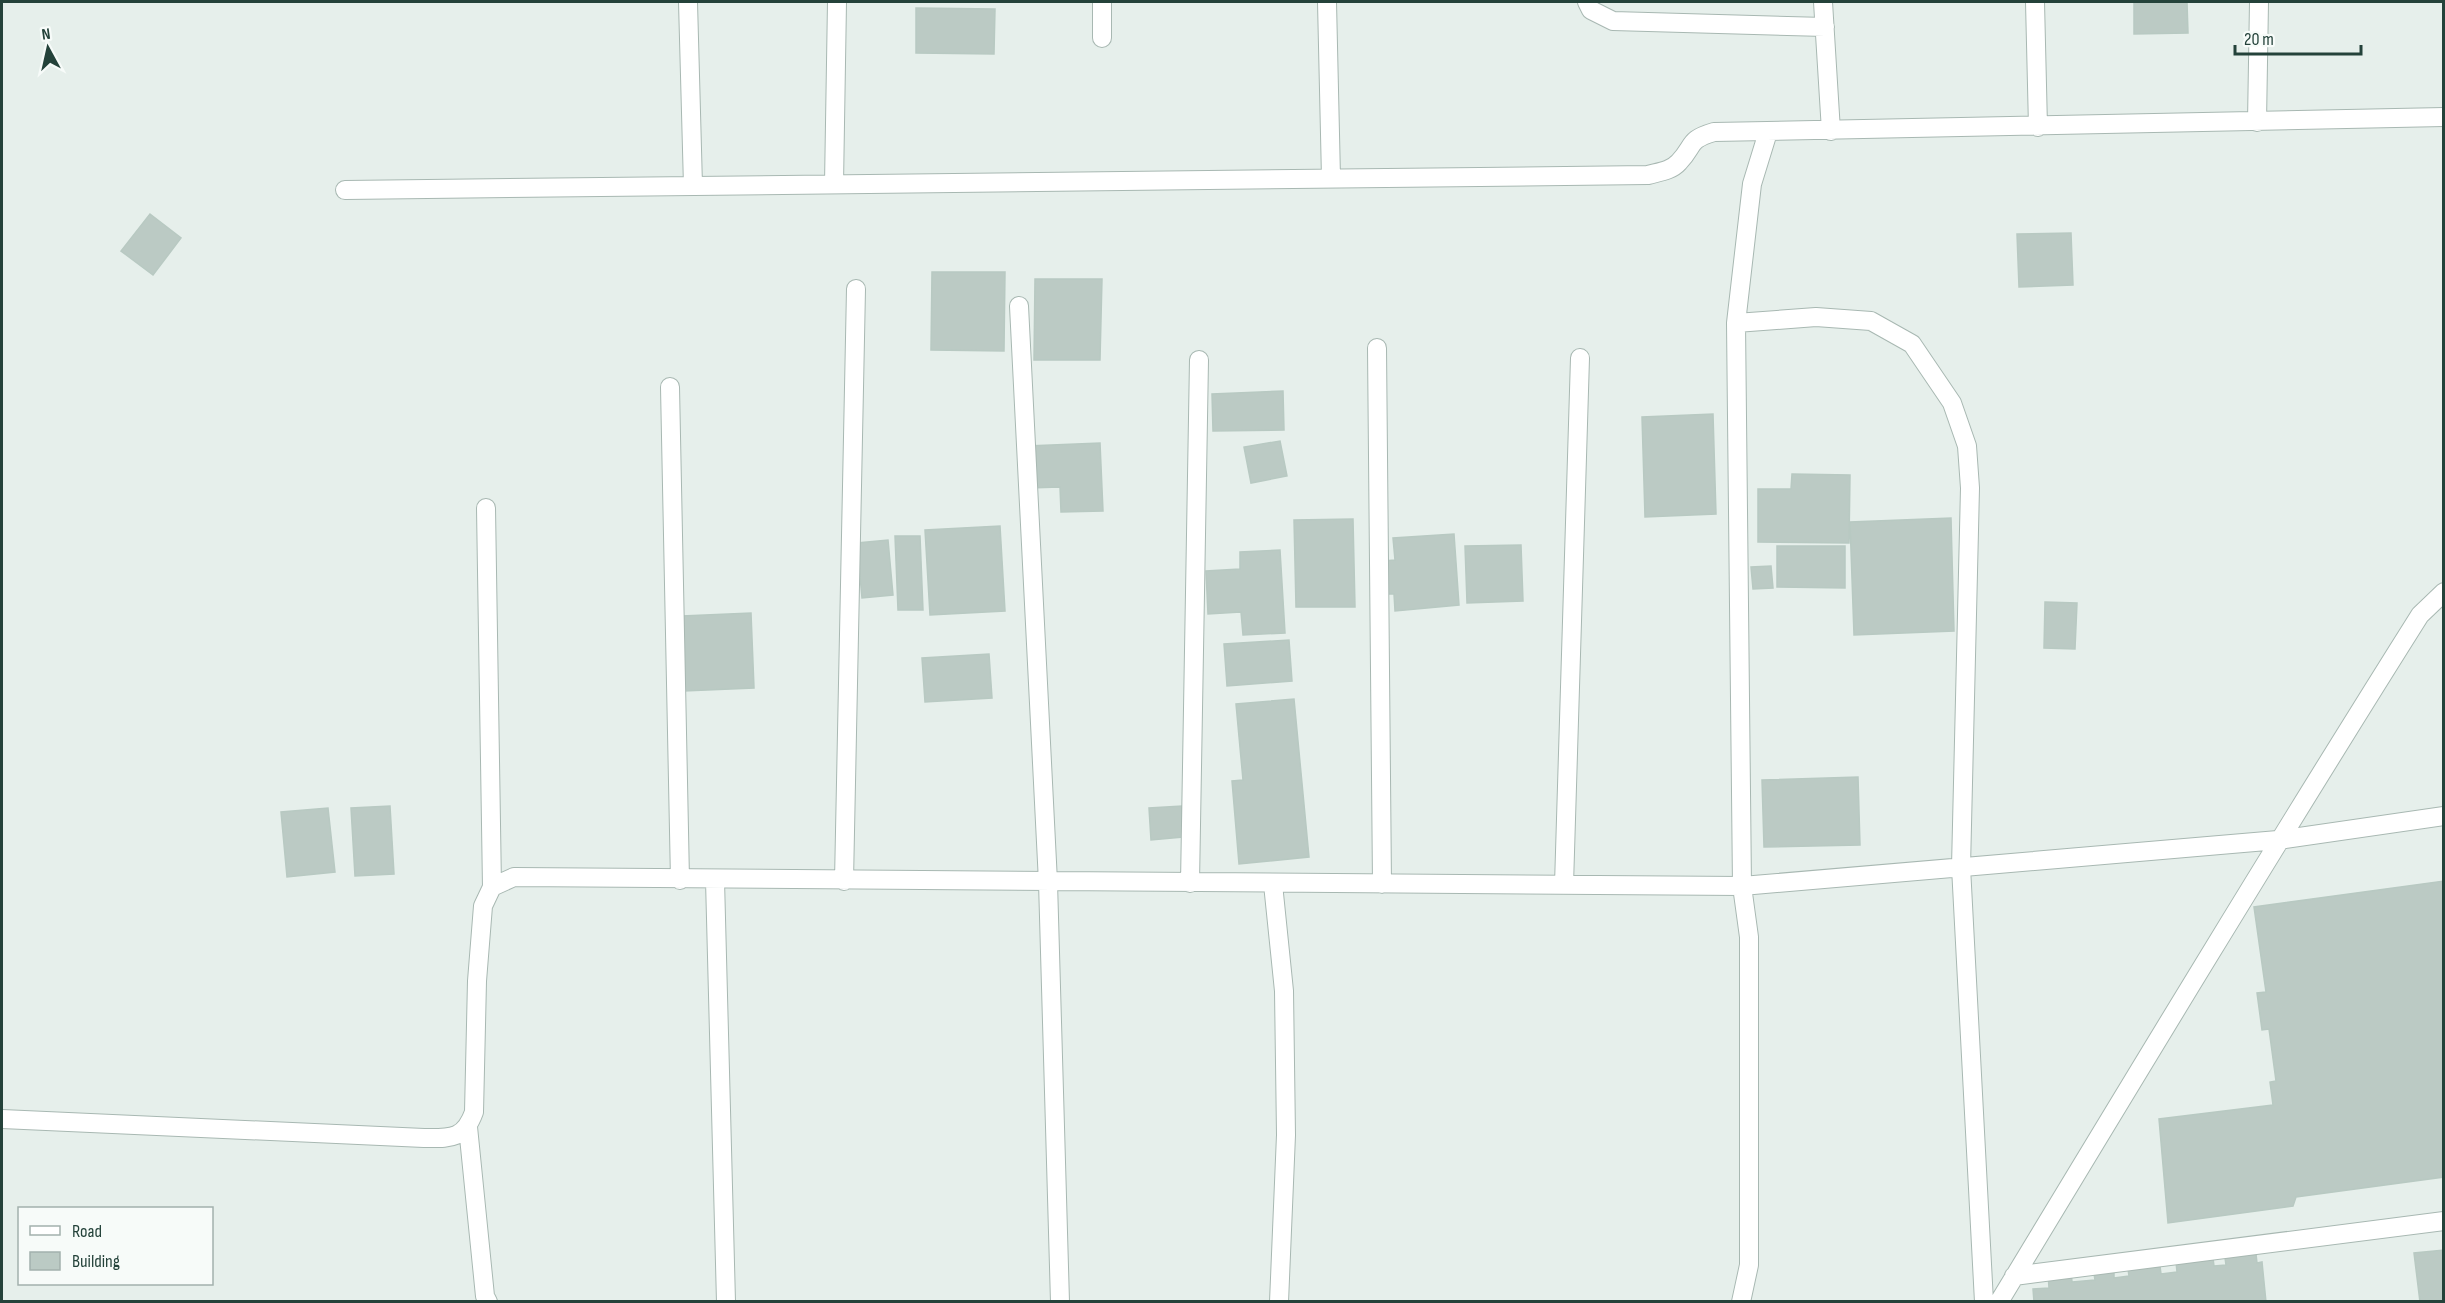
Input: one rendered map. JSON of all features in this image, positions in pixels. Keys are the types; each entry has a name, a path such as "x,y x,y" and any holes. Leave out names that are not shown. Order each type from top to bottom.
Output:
{"street":[{"path":"688,2 693,186"},
{"path":"834,184 837,2"},
{"path":"1102,2 1102,38"},
{"path":"1327,2 1331,178"},
{"path":"1587,2 1591,10 1613,21 1825,27"},
{"path":"1823,2 1831,131"},
{"path":"2035,2 2038,127"},
{"path":"2257,122 2259,2"},
{"path":"345,190 1648,175 1668,170 1679,162 1689,146 1700,136 1714,132 2444,117"},
{"path":"1742,1302 1749,1265 1749,937 1742,886 1736,323 1752,184 1768,132"},
{"path":"844,880 856,289"},
{"path":"1019,306 1048,882 1060,1302"},
{"path":"1736,323 1816,317 1871,321 1912,344 1952,403 1966,446 1970,488 1961,867 1984,1302"},
{"path":"1377,348 1382,884"},
{"path":"1564,885 1580,358"},
{"path":"1191,883 1199,360"},
{"path":"670,387 680,880"},
{"path":"2,1119 424,1138 458,1136 468,1127 474,1112 477,981 483,906 492,887 486,508"},
{"path":"1999,1302 2168,1026 2278,840 2420,615 2444,592"},
{"path":"492,887 514,877 1742,886 2278,840 2444,816"},
{"path":"715,880 726,1302"},
{"path":"1273,884 1284,992 1286,1135 1279,1302"},
{"path":"468,1127 485,1296 488,1302"},
{"path":"2014,1276 2444,1221"}],"building":[{"path":"2134,2 2187,2 2188,33 2134,34"},
{"path":"916,8 995,9 994,54 916,53"},
{"path":"150,214 181,238 153,275 121,251"},
{"path":"2071,233 2073,285 2019,287 2017,234"},
{"path":"932,272 1005,272 1004,351 931,350"},
{"path":"1035,279 1102,279 1100,360 1034,360"},
{"path":"1283,391 1284,430 1213,431 1212,394"},
{"path":"1713,414 1716,514 1645,517 1642,417"},
{"path":"1280,441 1287,476 1251,483 1244,447"},
{"path":"1100,443 1103,511 1061,512 1060,487 1029,488 1027,446"},
{"path":"1792,474 1850,475 1849,543 1758,542 1758,489 1791,489"},
{"path":"1951,518 1954,631 1854,635 1850,522"},
{"path":"1353,519 1355,607 1296,607 1294,520"},
{"path":"1000,526 1005,611 930,615 925,530"},
{"path":"1454,534 1459,605 1395,611 1394,594 1387,594 1384,561 1395,560 1393,538"},
{"path":"895,536 920,536 923,610 898,610"},
{"path":"888,540 893,595 862,598 857,543"},
{"path":"1521,545 1523,601 1467,603 1465,546"},
{"path":"1777,546 1845,546 1845,588 1777,587"},
{"path":"1280,550 1285,633 1243,635 1241,612 1208,614 1206,571 1240,569 1240,552"},
{"path":"1771,566 1773,588 1753,589 1751,567"},
{"path":"2045,602 2077,603 2075,649 2044,648"},
{"path":"751,613 754,688 684,691 682,616"},
{"path":"1289,640 1292,681 1227,686 1224,644"},
{"path":"989,654 992,698 925,702 922,658"},
{"path":"1294,699 1309,857 1239,864 1232,781 1243,780 1236,704"},
{"path":"1858,777 1860,845 1764,847 1762,780"},
{"path":"390,806 394,874 355,876 351,808"},
{"path":"1182,806 1183,837 1151,840 1149,808"},
{"path":"328,808 335,872 287,877 281,812"},
{"path":"2444,881 2444,1177 2296,1197 2293,1206 2168,1223 2159,1119 2273,1105 2270,1082 2276,1081 2269,1029 2262,1030 2257,993 2266,992 2254,907"},
{"path":"2444,1250 2444,1302 2420,1302 2414,1253"},
{"path":"2256,1254 2257,1263 2262,1262 2266,1302 2034,1302 2033,1289 2049,1288 2048,1273 2071,1271 2072,1282 2095,1280 2094,1274 2114,1271 2114,1278 2129,1276 2128,1269 2160,1266 2161,1274 2177,1272 2176,1262 2213,1258 2214,1266 2226,1265 2225,1258"}]}
